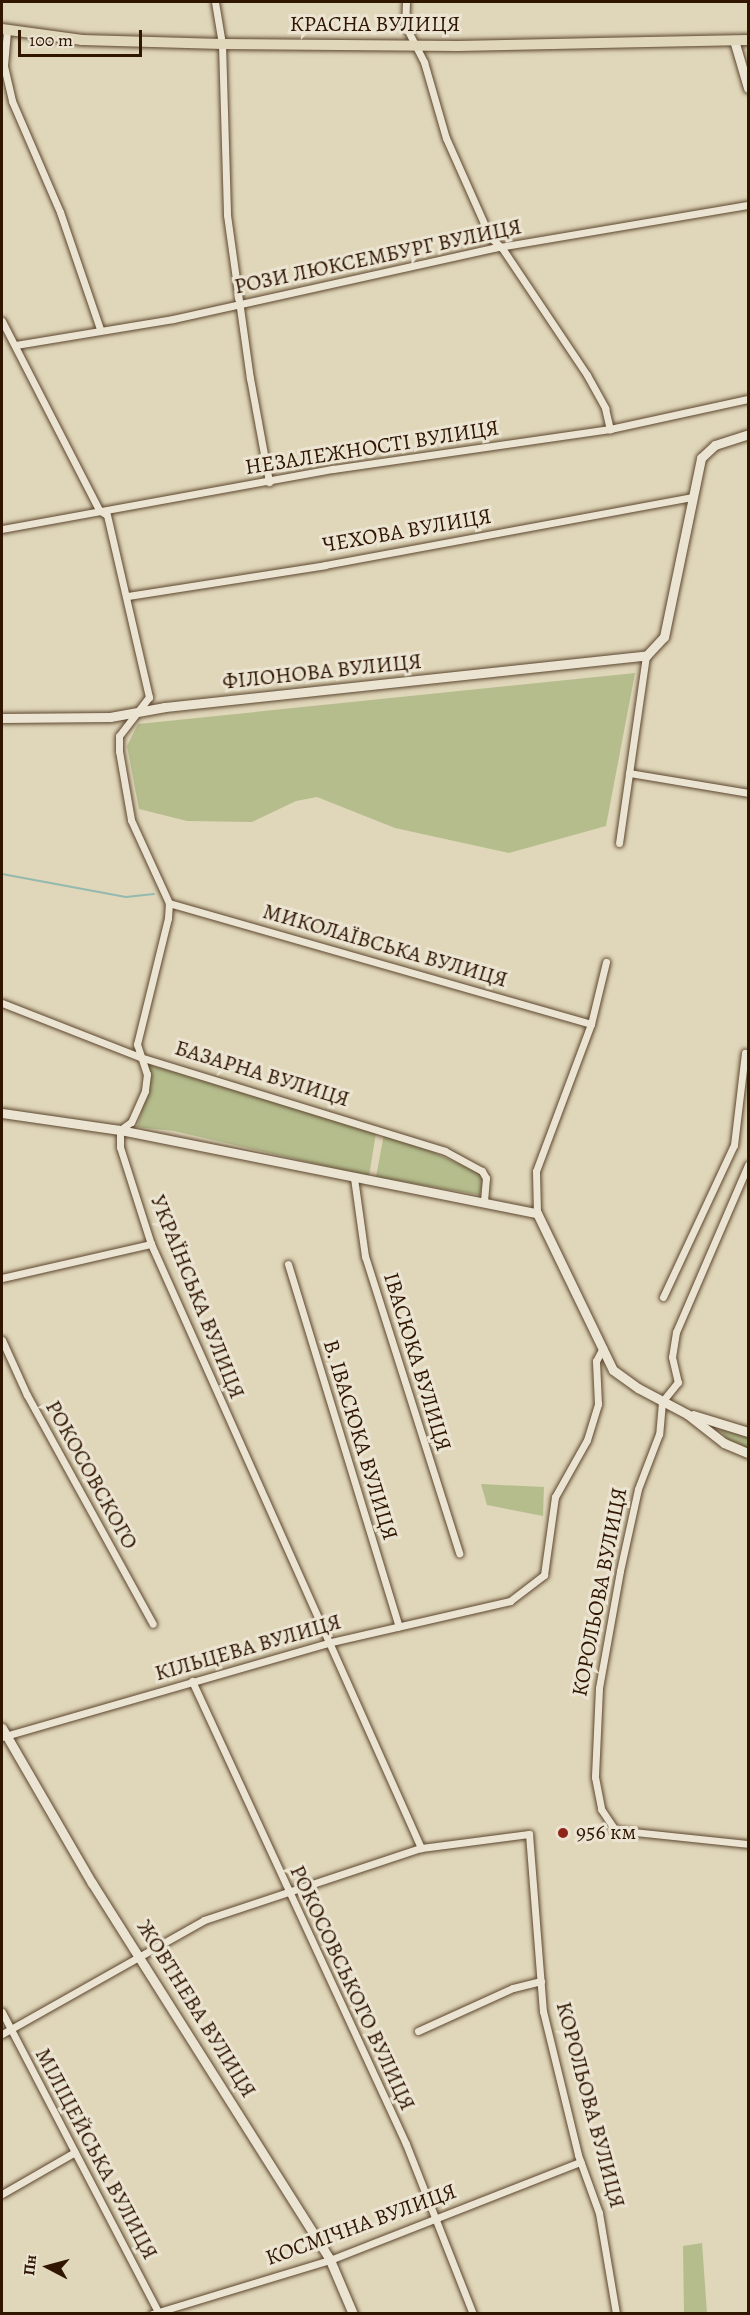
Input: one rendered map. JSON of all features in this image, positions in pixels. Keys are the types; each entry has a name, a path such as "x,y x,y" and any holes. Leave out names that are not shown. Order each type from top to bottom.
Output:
{"main road":[{"name":"КРАСНА ВУЛИЦЯ","path":"4,30 82,40 222,44 413,45 748,40"},
{"path":"734,40 748,88"},
{"path":"646,656 664,637 698,465 706,451 748,434"},
{"name":"ФІЛОНОВА ВУЛИЦЯ","path":"2,718 81,719 646,656"},
{"path":"2,1113 120,1130 354,1178 484,1200 537,1213 614,1370 662,1402 687,1414 748,1432"},
{"path":"687,1414 724,1443 748,1453"},
{"name":"ЖОВТНЕВА ВУЛИЦЯ","path":"3,1734 92,1883 141,1957 330,2260 353,2313"}],"street":[{"path":"215,2 222,44 227,215 242,304 250,378 269,482"},
{"path":"406,2 405,25 413,45 424,62 435,108 462,177 490,237 502,248 587,375 605,408 610,429"},
{"path":"4,30 4,66 12,101 60,212 100,329"},
{"name":"РОЗИ ЛЮКСЕМБУРГ ВУЛИЦЯ","path":"16,345 242,304 502,248 748,205"},
{"path":"2,321 99,510 107,515 128,596 149,697 119,736 118,751 130,820 169,903 148,1009 137,1044 147,1074 145,1091 131,1122 120,1130"},
{"name":"НЕЗАЛЕЖНОСТІ ВУЛИЦЯ","path":"2,528 269,482 610,429 748,399"},
{"name":"ЧЕХОВА ВУЛИЦЯ","path":"128,596 325,565 691,497"},
{"path":"619,843 646,656"},
{"path":"629,773 748,793"},
{"name":"МИКОЛАЇВСЬКА ВУЛИЦЯ","path":"169,903 591,1024"},
{"path":"537,1213 536,1171 591,1024 606,962"},
{"name":"БАЗАРНА ВУЛИЦЯ","path":"2,1003 140,1058 445,1151 482,1171 486,1179 484,1200"},
{"path":"663,1297 734,1145 745,1053"},
{"name":"УКРАЇНСЬКА ВУЛИЦЯ","path":"120,1130 120,1147 151,1244 327,1643 421,1848"},
{"name":"КОРОЛЬОВА ВУЛИЦЯ","path":"748,1165 676,1332 672,1357 678,1382 662,1402 659,1434 638,1489 599,1688 595,1777 601,1809 615,1830 748,1844"},
{"name":"ІВАСЮКА ВУЛИЦЯ","path":"354,1178 365,1256 459,1553"},
{"path":"2,1278 151,1244"},
{"name":"В. ІВАСЮКА ВУЛИЦЯ","path":"288,1264 399,1626"},
{"name":"РОКОСОВСКОГО","path":"2,1340 22,1385 153,1624"},
{"name":"КІЛЬЦЕВА ВУЛИЦЯ","path":"3,1734 327,1643 506,1602 544,1575 555,1497 588,1440 598,1404 596,1361 603,1348"},
{"name":"РОКОСОВСЬКОГО ВУЛИЦЯ","path":"192,1682 286,1891 406,2144 473,2313"},
{"name":"КОРОЛЬОВА ВУЛИЦЯ","path":"421,1848 529,1834 543,2011 580,2162 599,2213 616,2313"},
{"path":"2,2034 204,1920 421,1848"},
{"path":"418,2031 513,1988 541,1981"},
{"name":"МІЛІЦЕЙСЬКА ВУЛИЦЯ","path":"2,2012 156,2312"},
{"path":"2,2194 75,2152"},
{"name":"КОСМІЧНА ВУЛИЦЯ","path":"156,2312 330,2260 580,2162"}],"green space":[{"path":"635,673 606,826 509,853 395,828 317,797 296,801 252,822 187,821 139,809 127,746 138,724"},
{"path":"148,1064 376,1133 369,1176 174,1131 137,1127 149,1086"},
{"path":"384,1134 410,1142 480,1173 483,1182 480,1195 376,1177"},
{"path":"719,1428 748,1436 748,1449 728,1440"},
{"path":"481,1484 544,1487 543,1516 487,1505"},
{"path":"702,2243 707,2313 684,2313 683,2246"}],"waterway":[{"path":"2,874 126,897 154,894"}],"place":[{"name":"956 км","path":"563,1833"}]}
